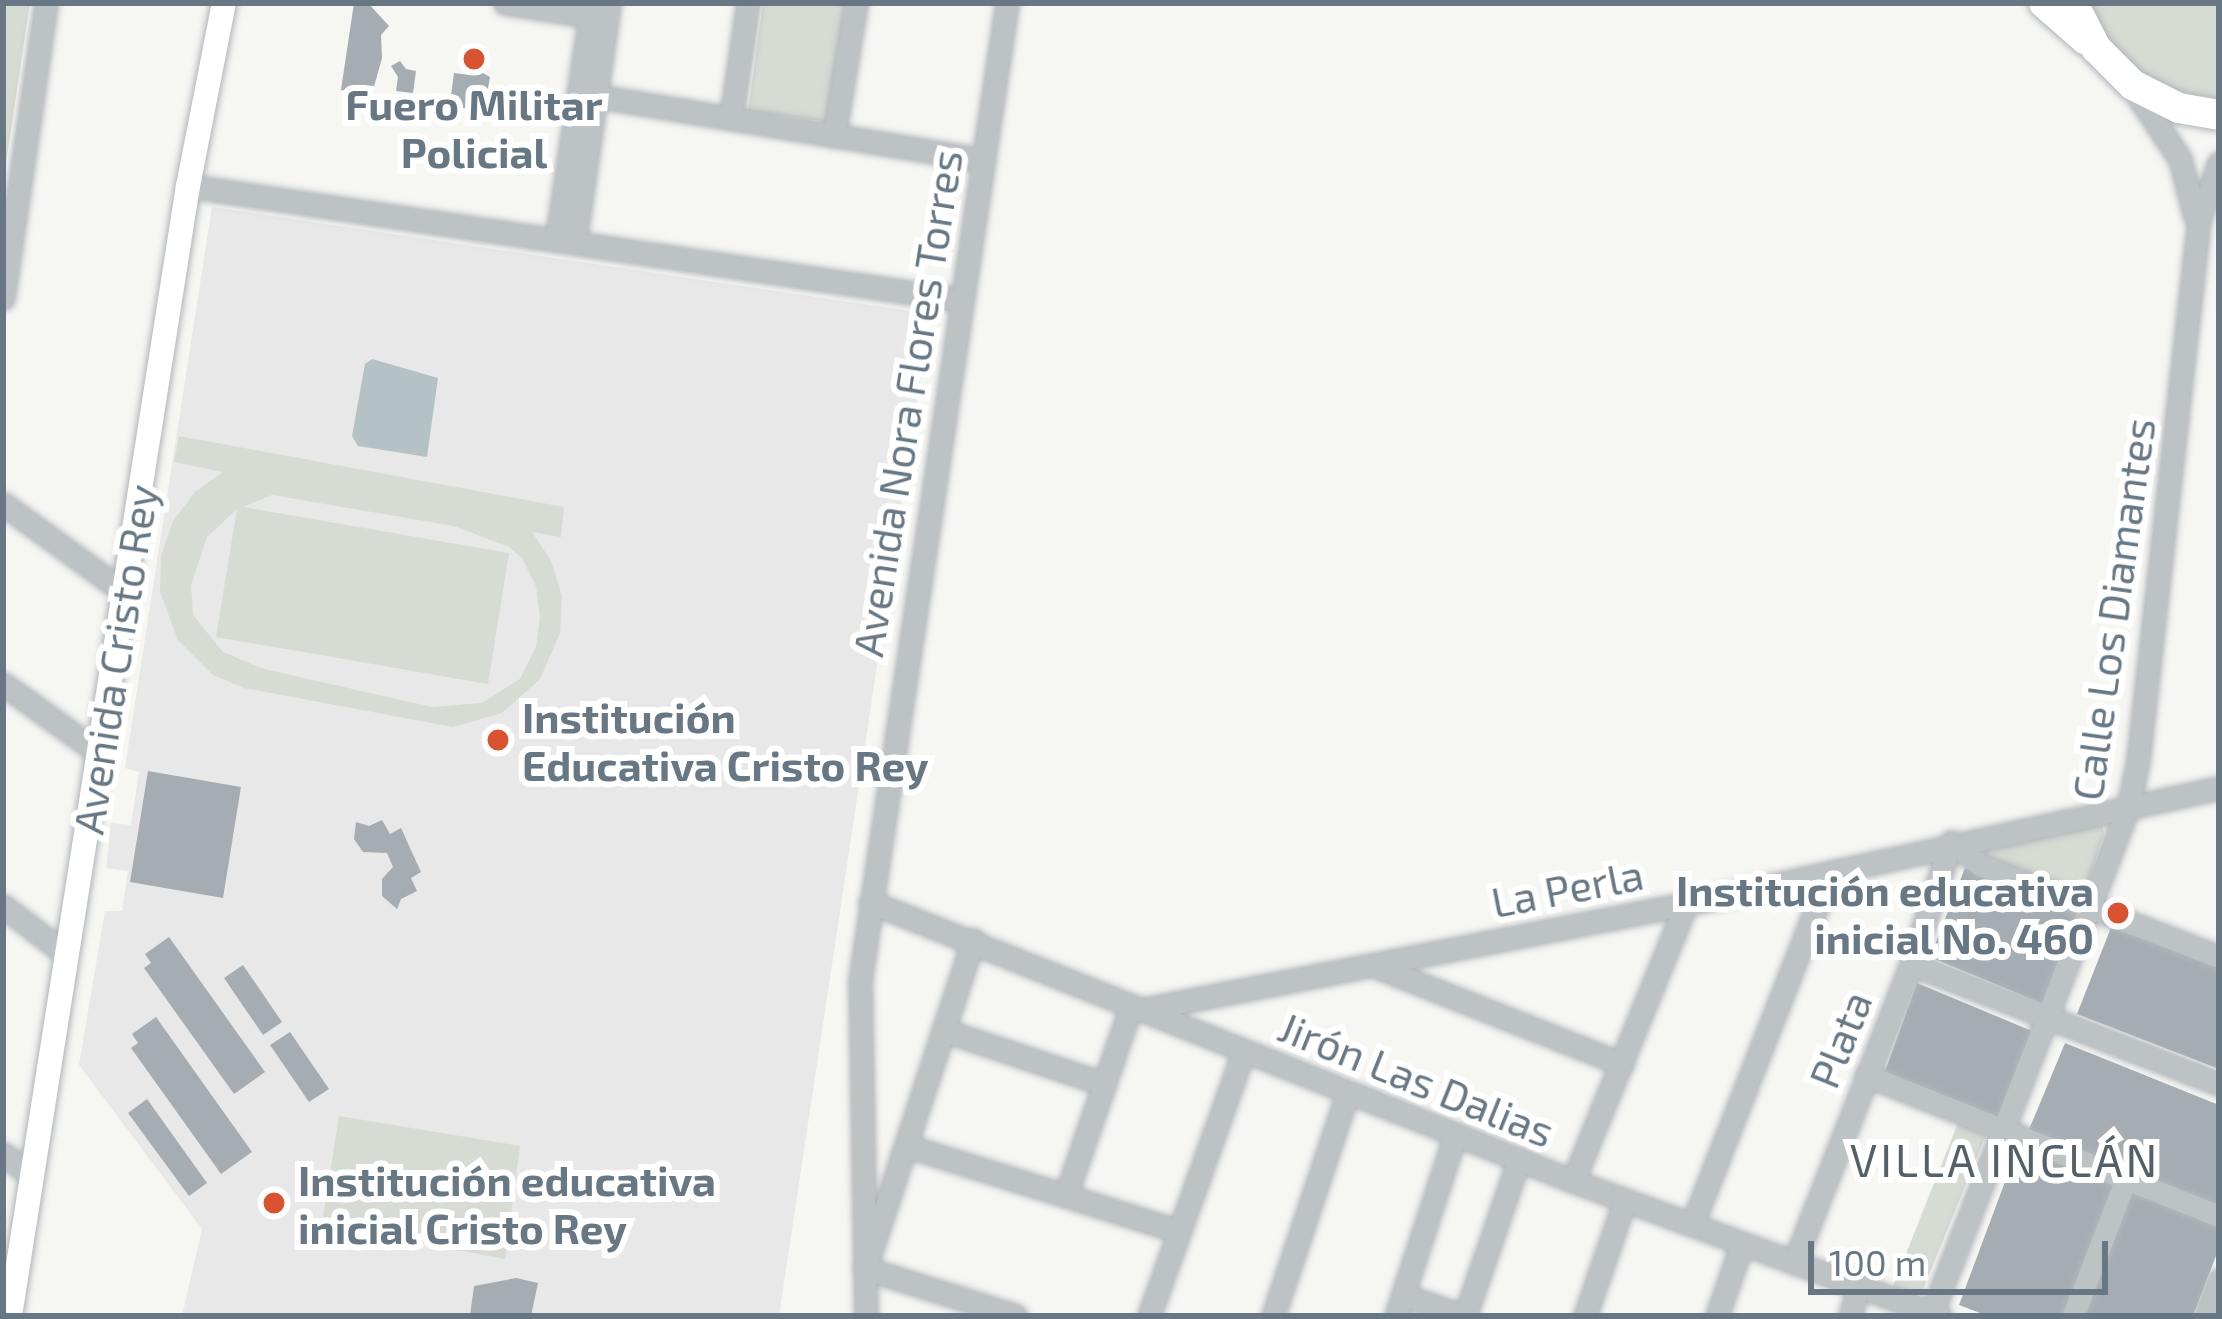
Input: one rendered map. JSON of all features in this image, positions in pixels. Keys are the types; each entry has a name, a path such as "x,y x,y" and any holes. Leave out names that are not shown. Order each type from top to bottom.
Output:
{"highway":[{"path":"2044,3 2155,98 2219,115"},
{"path":"2073,3 2105,58"}],"main road":[{"name":"Avenida Cristo Rey","path":"10,1316 188,186 224,3"}],"street":[{"path":"3,298 46,3"},
{"path":"505,3 597,7"},
{"path":"731,118 748,3"},
{"path":"835,136 856,3"},
{"name":"Avenida Nora Flores Torres","path":"866,1316 857,1059 870,902 1006,3"},
{"path":"566,239 597,7"},
{"path":"566,239 596,96 597,7"},
{"name":"Calle Los Diamantes","path":"2105,58 2152,111 2180,159 2198,241"},
{"path":"596,96 983,160"},
{"name":"Calle Los Diamantes","path":"1936,1314 2128,808 2138,761 2198,241 2204,199 2219,163"},
{"path":"188,186 961,300"},
{"path":"3,505 124,592"},
{"path":"3,683 99,752"},
{"name":"La Perla","path":"1135,1008 1686,904 1951,842 2219,788"},
{"path":"1951,842 1982,866 2219,957"},
{"name":"Plata","path":"1793,1263 1911,964 1951,842"},
{"path":"1692,1225 1830,872"},
{"name":"Jirón Las Dalias","path":"870,902 1573,1181 1936,1314"},
{"path":"1573,1181 1686,904"},
{"path":"3,906 67,955"},
{"path":"973,940 864,1268 960,1307 1016,1316"},
{"path":"1911,964 2219,1084"},
{"path":"1370,965 1622,1064"},
{"path":"1066,1196 1135,1008"},
{"path":"943,1030 1104,1084"},
{"path":"1149,1316 1244,1051"},
{"path":"1866,1075 2219,1216"},
{"path":"1273,1316 1348,1092"},
{"path":"1455,1135 1400,1306 1464,1316 1519,1160"},
{"path":"907,1146 1179,1231"},
{"path":"3,1154 32,1176"},
{"path":"2073,1316 2126,1179"},
{"path":"1585,1316 1624,1200"},
{"path":"1717,1316 1742,1244"},
{"path":"2206,1316 2219,1280"},
{"path":"1850,1316 1859,1286"}],"shaded area":[{"path":"3,3 30,3 3,183"},
{"path":"763,3 846,3 828,122 748,111"},
{"path":"2088,3 2219,3 2219,102 2188,97 2138,72 2100,29"},
{"name":"Institución Educativa Cristo Rey","path":"212,207 930,314 779,1316 182,1316 202,1229 79,1065 105,911 122,911 128,871 106,868 111,823 131,825 139,772 125,768"},
{"path":"372,359 438,378 427,457 358,446 352,436 365,364"},
{"path":"179,436 564,507 561,537 532,532 551,561 562,596 560,633 540,679 502,713 453,727 244,688 213,675 178,640 160,592 161,556 173,521 195,492 223,472 174,462","holes":["272,495 454,526 509,547 522,558 536,586 540,617 536,647 520,679 482,703 432,707 264,669 223,652 193,615 191,585 207,537 237,509 216,637 488,684 509,553 243,507"]},
{"path":"2102,823 2104,834 2083,896 1982,857 1985,850"},
{"path":"339,1116 520,1146 505,1259 322,1224"},
{"path":"1958,1123 1986,1135 1922,1292 1916,1296 1892,1289"}],"building":[{"path":"354,3 369,4 389,26 381,35 382,58 372,94 341,90"},
{"path":"400,61 406,69 416,71 413,93 396,91 398,77 391,66"},
{"path":"472,67 490,77 486,100 478,99 476,110 457,107 459,96 451,95 454,73 470,75"},
{"path":"148,771 241,787 223,898 130,882"},
{"path":"382,820 390,834 401,828 421,872 411,878 417,891 401,899 397,909 382,896 382,879 393,867 387,853 363,852 354,839 356,822 369,826"},
{"path":"1965,868 2078,913 2044,1004 1930,957"},
{"path":"2112,925 2219,967 2219,1069 2077,1014"},
{"path":"169,937 265,1072 234,1094 144,968 151,963 145,954"},
{"path":"243,965 282,1022 263,1035 224,978"},
{"path":"1917,983 2032,1031 1996,1122 1884,1074"},
{"path":"156,1017 252,1152 221,1174 131,1048 138,1043 132,1034"},
{"path":"290,1032 329,1089 309,1102 270,1045"},
{"path":"2065,1043 2219,1105 2219,1206 2028,1132"},
{"path":"147,1099 207,1183 189,1196 128,1113"},
{"path":"2018,1147 2115,1186 2062,1316 1988,1316 1959,1305"},
{"path":"2133,1190 2219,1225 2219,1248 2193,1316 2085,1316"},
{"path":"516,1278 538,1283 531,1316 470,1316 474,1286"}],"place":[{"name":"Fuero Militar Policial","path":"474,59"},
{"name":"Institución Educativa Cristo Rey","path":"498,740"},
{"name":"Institución educativa inicial No. 460","path":"2118,913"},
{"name":"Institución educativa inicial Cristo Rey","path":"274,1203"}],"district":[{"name":"VILLA INCLÁN","path":"2005,1160"}]}
